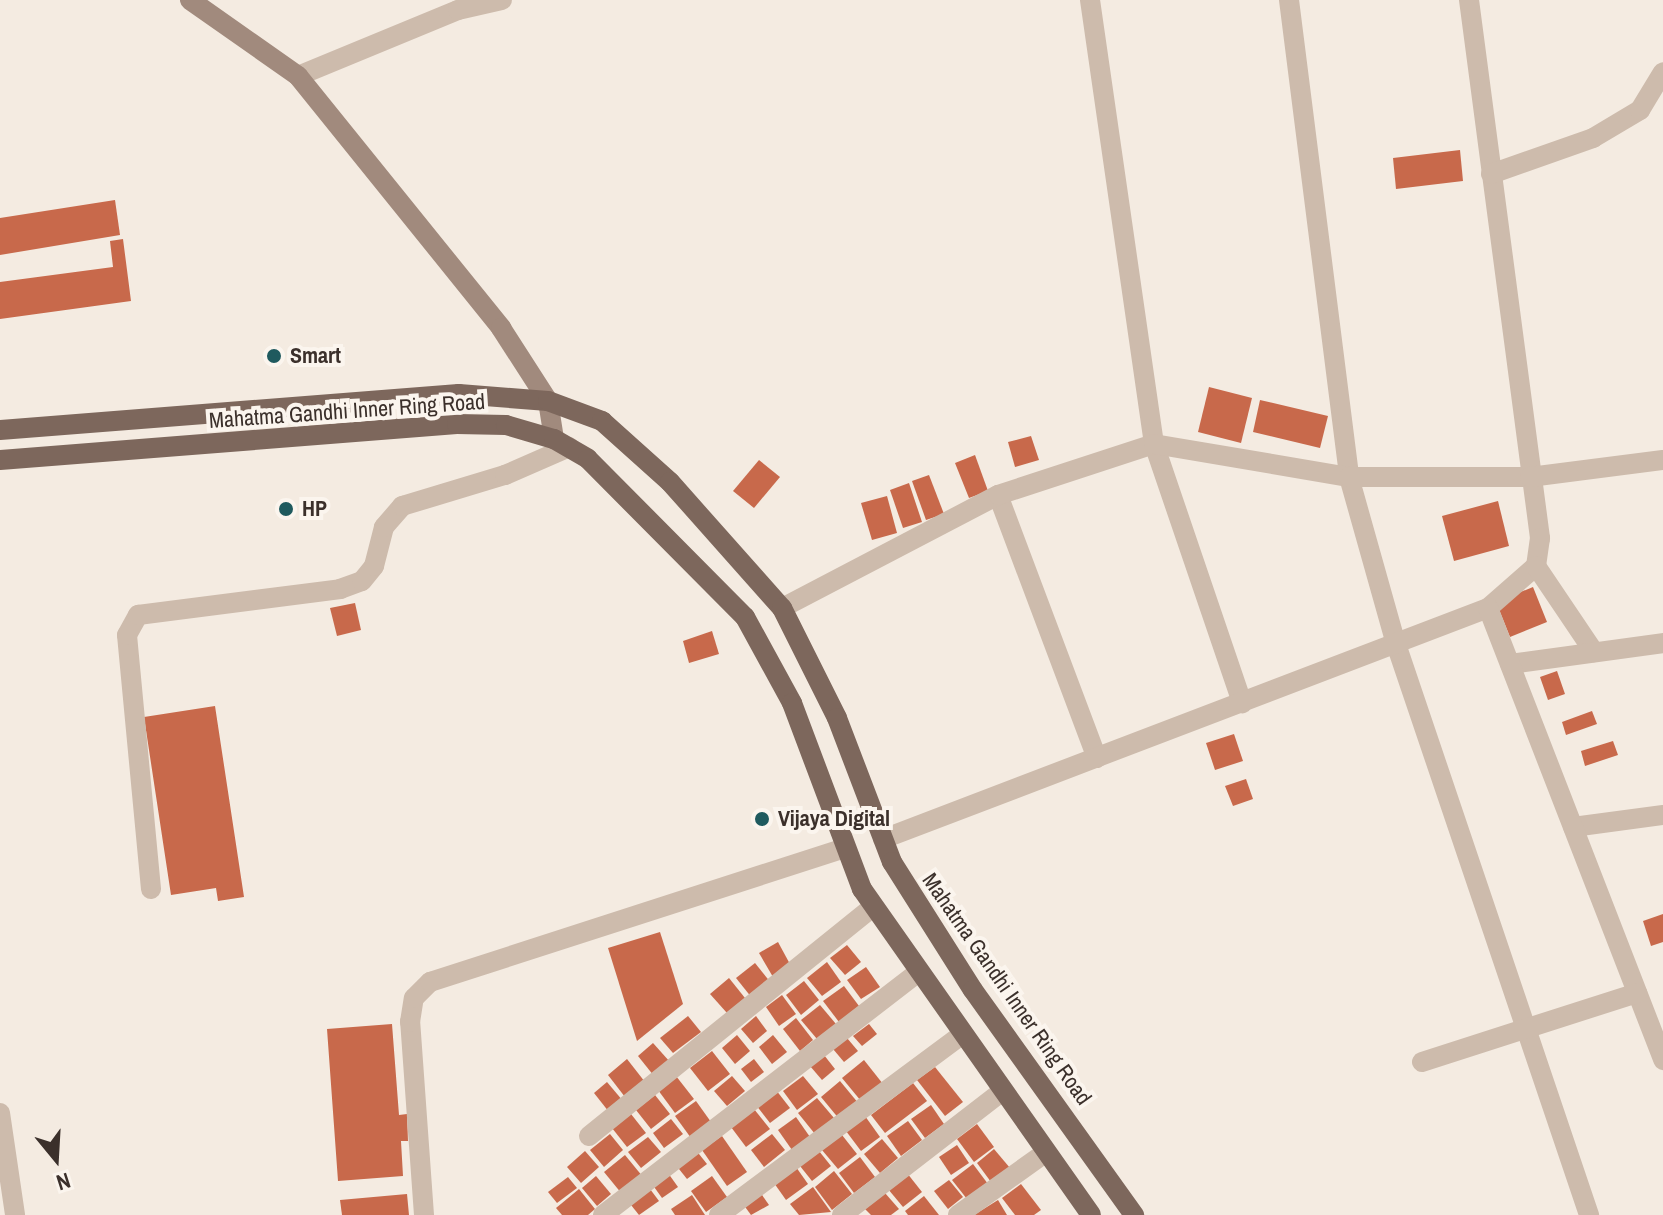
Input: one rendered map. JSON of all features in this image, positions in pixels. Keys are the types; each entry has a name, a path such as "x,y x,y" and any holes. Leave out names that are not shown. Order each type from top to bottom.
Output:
{"main road":[{"name":"Mahatma Gandhi Inner Ring Road","path":"0,430 459,394 548,401 602,421 635,448 782,608 837,718 883,839 918,906 965,978 1134,1215"},
{"name":"Mahatma Gandhi Inner Ring Road","path":"0,460 457,424 506,425 561,443 588,459 745,617 792,703 845,848 873,907 1090,1215"}],"street":[{"path":"151,889 127,635 138,615 340,589 362,581 374,566 384,527 402,506 505,475 561,443 548,401 501,328 298,76 190,0"},
{"path":"298,76 458,10 502,0"},
{"path":"1090,0 1154,444 1242,703"},
{"path":"1289,0 1349,477 1396,644 1589,1215"},
{"path":"883,839 1488,608 1536,566 1540,538 1469,0"},
{"path":"1491,174 1593,138 1640,110 1663,72"},
{"path":"782,608 998,495 1154,444 1349,477 1530,477 1663,460"},
{"path":"998,495 1097,758"},
{"path":"1536,566 1594,652"},
{"path":"1488,608 1663,1060"},
{"path":"1510,664 1663,643"},
{"path":"1573,827 1663,815"},
{"path":"424,1215 410,1022 414,998 430,982 845,848"},
{"path":"589,1136 873,907"},
{"path":"603,1215 917,973"},
{"path":"1422,1062 1637,993"},
{"path":"719,1215 961,1035"},
{"path":"842,1215 1001,1092"},
{"path":"0,1113 15,1215"},
{"path":"958,1215 1045,1153"}],"building":[{"path":"1460,150 1463,181 1396,189 1393,158"},
{"path":"115,200 120,235 0,255 0,218"},
{"path":"123,239 131,301 0,319 0,282 113,267 110,241"},
{"path":"1209,387 1252,398 1241,443 1198,432"},
{"path":"1260,400 1328,416 1320,448 1253,432"},
{"path":"1031,436 1039,460 1015,467 1008,442"},
{"path":"975,455 988,491 969,498 955,463"},
{"path":"759,460 780,477 754,508 733,491"},
{"path":"929,475 944,514 926,520 912,481"},
{"path":"909,483 922,522 903,528 890,490"},
{"path":"887,496 897,533 872,540 861,503"},
{"path":"1498,501 1509,546 1454,561 1442,516"},
{"path":"1533,587 1547,622 1510,637 1496,602"},
{"path":"355,603 361,630 337,636 330,608"},
{"path":"712,631 719,654 689,663 683,641"},
{"path":"1557,671 1565,694 1548,700 1540,677"},
{"path":"215,706 244,897 218,901 216,888 171,895 144,717"},
{"path":"1592,711 1597,724 1566,735 1562,722"},
{"path":"1234,734 1243,761 1215,770 1206,743"},
{"path":"1613,741 1618,755 1585,766 1581,751"},
{"path":"1246,779 1253,799 1233,806 1225,786"},
{"path":"1663,914 1663,942 1651,946 1643,921"},
{"path":"660,932 683,1004 637,1041 608,948"},
{"path":"778,942 791,966 773,977 759,953"},
{"path":"847,945 861,962 845,975 830,958"},
{"path":"827,962 841,982 822,996 807,978"},
{"path":"755,963 771,983 752,998 736,978"},
{"path":"866,967 880,987 861,999 847,980"},
{"path":"729,978 745,998 727,1013 710,994"},
{"path":"804,981 819,1000 801,1015 786,995"},
{"path":"844,986 859,1006 839,1022 823,1001"},
{"path":"782,995 796,1014 779,1026 766,1007"},
{"path":"820,1005 836,1024 817,1039 801,1020"},
{"path":"688,1016 701,1032 673,1053 660,1038"},
{"path":"756,1016 767,1031 753,1043 741,1029"},
{"path":"796,1018 813,1040 800,1051 783,1029"},
{"path":"392,1024 399,1115 407,1114 408,1141 401,1141 403,1176 338,1181 327,1029"},
{"path":"869,1024 877,1034 862,1046 853,1036"},
{"path":"737,1035 750,1051 735,1064 722,1048"},
{"path":"773,1035 787,1052 772,1064 759,1047"},
{"path":"847,1038 858,1051 844,1062 833,1049"},
{"path":"653,1043 670,1062 654,1076 638,1056"},
{"path":"712,1051 730,1074 708,1091 690,1068"},
{"path":"824,1055 835,1069 822,1080 810,1066"},
{"path":"627,1059 645,1082 625,1097 608,1075"},
{"path":"754,1059 764,1072 751,1082 741,1069"},
{"path":"864,1060 883,1084 861,1101 842,1078"},
{"path":"935,1067 963,1102 945,1116 917,1080"},
{"path":"676,1076 694,1099 675,1113 658,1090"},
{"path":"732,1076 745,1091 727,1106 714,1091"},
{"path":"803,1076 818,1094 797,1110 783,1091"},
{"path":"840,1081 859,1104 840,1120 821,1097"},
{"path":"607,1082 623,1101 609,1112 594,1093"},
{"path":"913,1083 927,1101 885,1133 871,1115"},
{"path":"776,1090 790,1108 770,1123 756,1105"},
{"path":"655,1095 670,1114 651,1129 636,1110"},
{"path":"817,1098 834,1118 815,1134 798,1113"},
{"path":"696,1101 711,1122 691,1138 675,1116"},
{"path":"931,1105 944,1124 925,1138 911,1119"},
{"path":"754,1109 770,1129 746,1147 731,1127"},
{"path":"631,1114 646,1133 627,1147 612,1128"},
{"path":"865,1116 880,1137 861,1151 846,1131"},
{"path":"796,1117 810,1137 792,1150 778,1130"},
{"path":"671,1119 683,1134 664,1148 653,1133"},
{"path":"908,1121 922,1140 901,1156 887,1136"},
{"path":"977,1124 994,1147 974,1162 957,1139"},
{"path":"610,1134 623,1150 604,1167 590,1150"},
{"path":"772,1134 785,1150 764,1167 751,1150"},
{"path":"842,1135 857,1154 838,1169 822,1150"},
{"path":"722,1136 747,1172 727,1186 702,1150"},
{"path":"648,1137 661,1152 641,1168 628,1152"},
{"path":"882,1139 898,1158 880,1173 864,1154"},
{"path":"957,1145 969,1163 951,1175 939,1157"},
{"path":"695,1149 707,1164 687,1179 675,1164"},
{"path":"994,1149 1010,1168 991,1182 977,1163"},
{"path":"585,1151 599,1167 581,1183 567,1167"},
{"path":"819,1151 831,1166 812,1181 800,1166"},
{"path":"625,1155 643,1177 622,1194 604,1172"},
{"path":"860,1157 875,1177 854,1193 839,1173"},
{"path":"973,1164 988,1184 967,1199 952,1180"},
{"path":"796,1167 808,1184 786,1200 774,1183"},
{"path":"834,1171 852,1194 832,1210 815,1187"},
{"path":"668,1173 678,1187 662,1198 652,1184"},
{"path":"907,1173 922,1192 903,1207 888,1189"},
{"path":"596,1176 611,1194 597,1206 582,1188"},
{"path":"712,1176 727,1197 706,1212 691,1191"},
{"path":"568,1177 577,1188 557,1203 548,1192"},
{"path":"949,1180 963,1197 948,1209 934,1191"},
{"path":"1021,1184 1041,1210 1034,1215 1015,1215 1002,1198"},
{"path":"813,1187 831,1212 799,1215 790,1204"},
{"path":"579,1189 595,1209 588,1215 562,1215 556,1208"},
{"path":"650,1189 659,1201 639,1215 631,1205"},
{"path":"760,1192 769,1205 751,1215 743,1204"},
{"path":"885,1193 899,1209 891,1215 871,1215 865,1209"},
{"path":"407,1194 409,1215 342,1215 340,1200"},
{"path":"692,1195 705,1215 675,1215 671,1209"},
{"path":"924,1196 939,1215 908,1215 905,1211"},
{"path":"998,1200 1007,1215 974,1215"}],"place":[{"name":"Smart","path":"274,356"},
{"name":"HP","path":"286,509"},
{"name":"Vijaya Digital","path":"762,819"}]}
